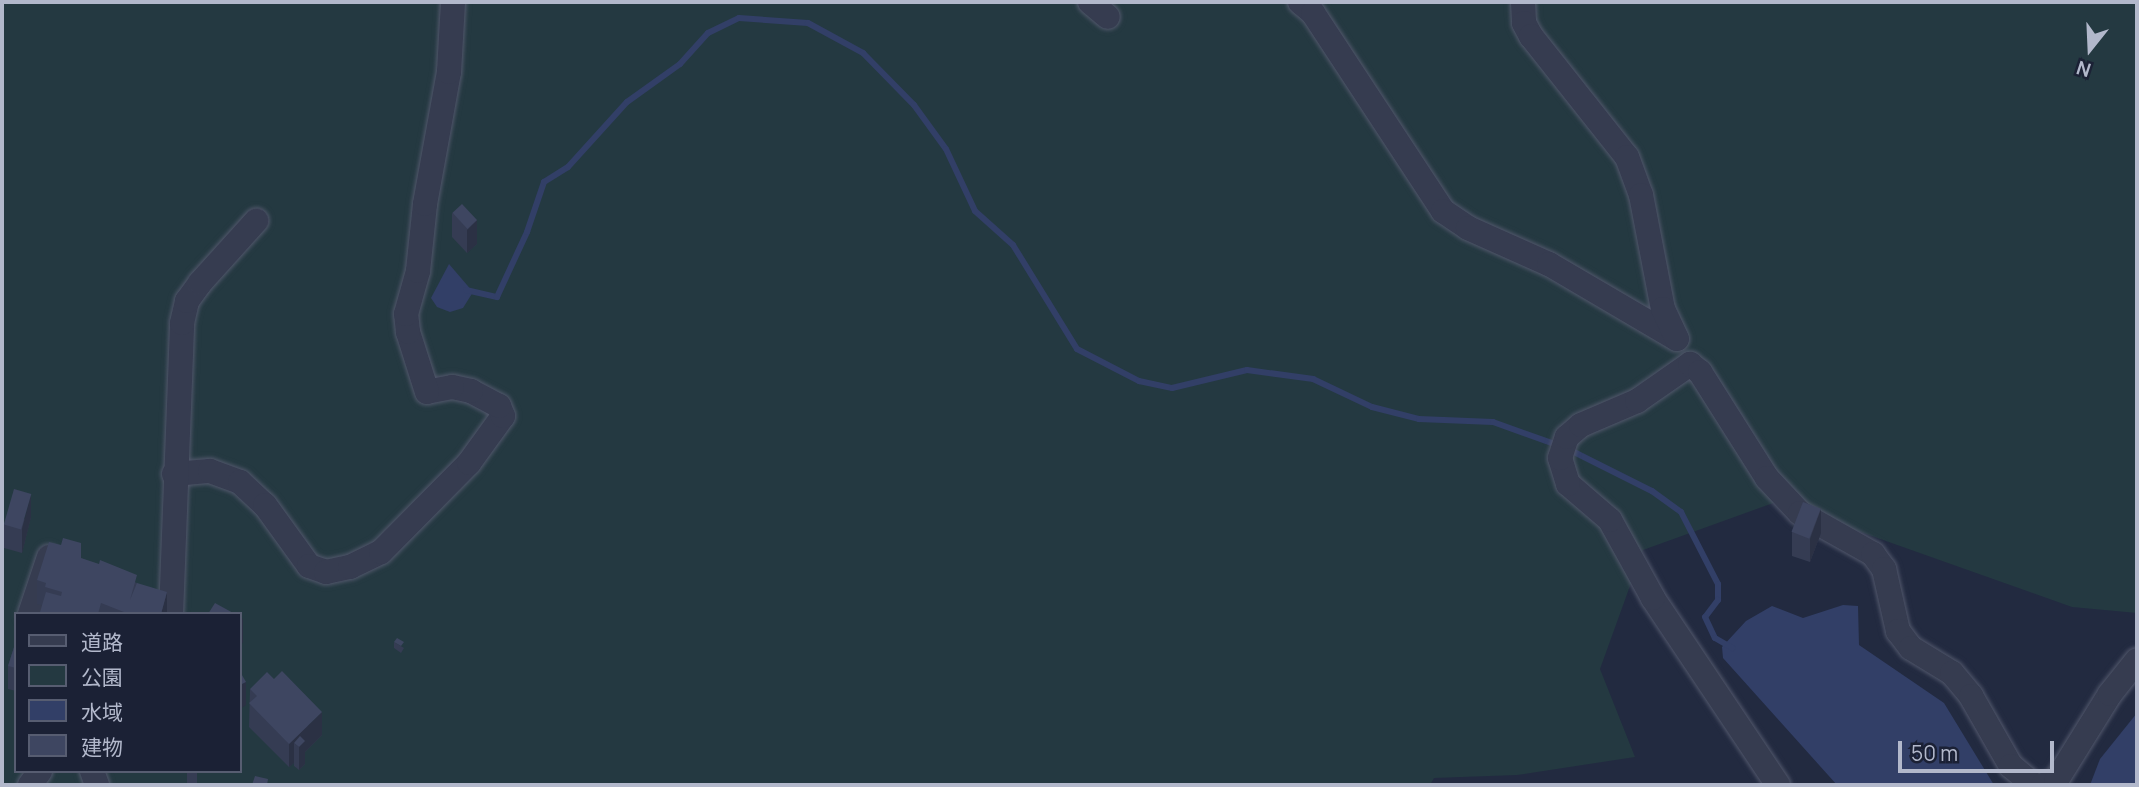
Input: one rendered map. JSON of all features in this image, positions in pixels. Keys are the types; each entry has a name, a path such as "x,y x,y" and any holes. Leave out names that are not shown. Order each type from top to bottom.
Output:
{"street":[{"path":"1300,2 1313,13 1443,211 1468,228 1549,264 1677,339"},
{"path":"1524,2 1524,23 1531,36 1627,157 1641,195 1662,309 1690,364 1700,372 1768,478 1800,513 1873,554 1884,569 1898,631 1911,648 1952,673 1971,696 2011,766 2034,785"},
{"path":"174,474 210,471 240,482 265,505 309,566 326,572 350,567 381,551 469,463 503,416 499,406 471,391 452,387 427,392 406,314 418,271 425,204 449,72 446,6"},
{"path":"172,612 174,474 187,301 256,221"},
{"path":"418,271 439,252"},
{"path":"1690,364 1637,401 1581,425 1567,437 1560,458 1569,484 1610,520 1653,598 1778,785"},
{"path":"31,612 44,564 56,548"},
{"path":"2043,785 2056,781 2109,694 2137,660"}],"green space":[{"path":"2,2 2137,2 2137,613 2072,607 1776,502 1643,550 1600,669 1635,757 1517,775 1434,778 1430,785 2,785"}],"water":[{"path":"449,264 473,292 463,308 450,312 437,307 431,298"},
{"path":"1843,605 1858,606 1859,645 1944,703 1994,785 1837,785 1723,658 1722,647 1746,621 1772,606 1803,618"},
{"path":"2137,713 2137,785 2090,785 2100,759"}],"building":[{"path":"462,204 477,220 467,229 452,213"},
{"path":"14,489 31,494 21,530 4,525"},
{"path":"1803,502 1821,509 1809,539 1792,532"},
{"path":"63,538 81,543 81,558 99,564 100,560 137,575 130,600 137,583 167,592 162,612 124,612 101,603 99,612 40,612 46,592 61,596 62,592 45,587 46,583 37,580 49,542 61,545"},
{"path":"215,603 231,612 209,612"},
{"path":"397,638 404,642 401,646 394,642"},
{"path":"14,647 14,668 8,666"},
{"path":"282,671 322,712 289,744 249,703 257,696 250,689 267,672 274,679"},
{"path":"300,736 305,741 299,747 294,743"},
{"path":"255,776 268,779 267,785 252,785"}],"waterway":[{"path":"466,290 497,297 527,232 544,182 568,167 627,102 680,64 708,33 739,18 808,23 863,53 914,105 946,149 975,211 1013,245 1077,349 1139,381 1172,388 1247,370 1313,379 1372,407 1419,419 1493,422 1560,446"},
{"path":"1570,450 1652,491 1681,512 1718,584 1718,600 1705,617 1715,638 1732,648"}]}
